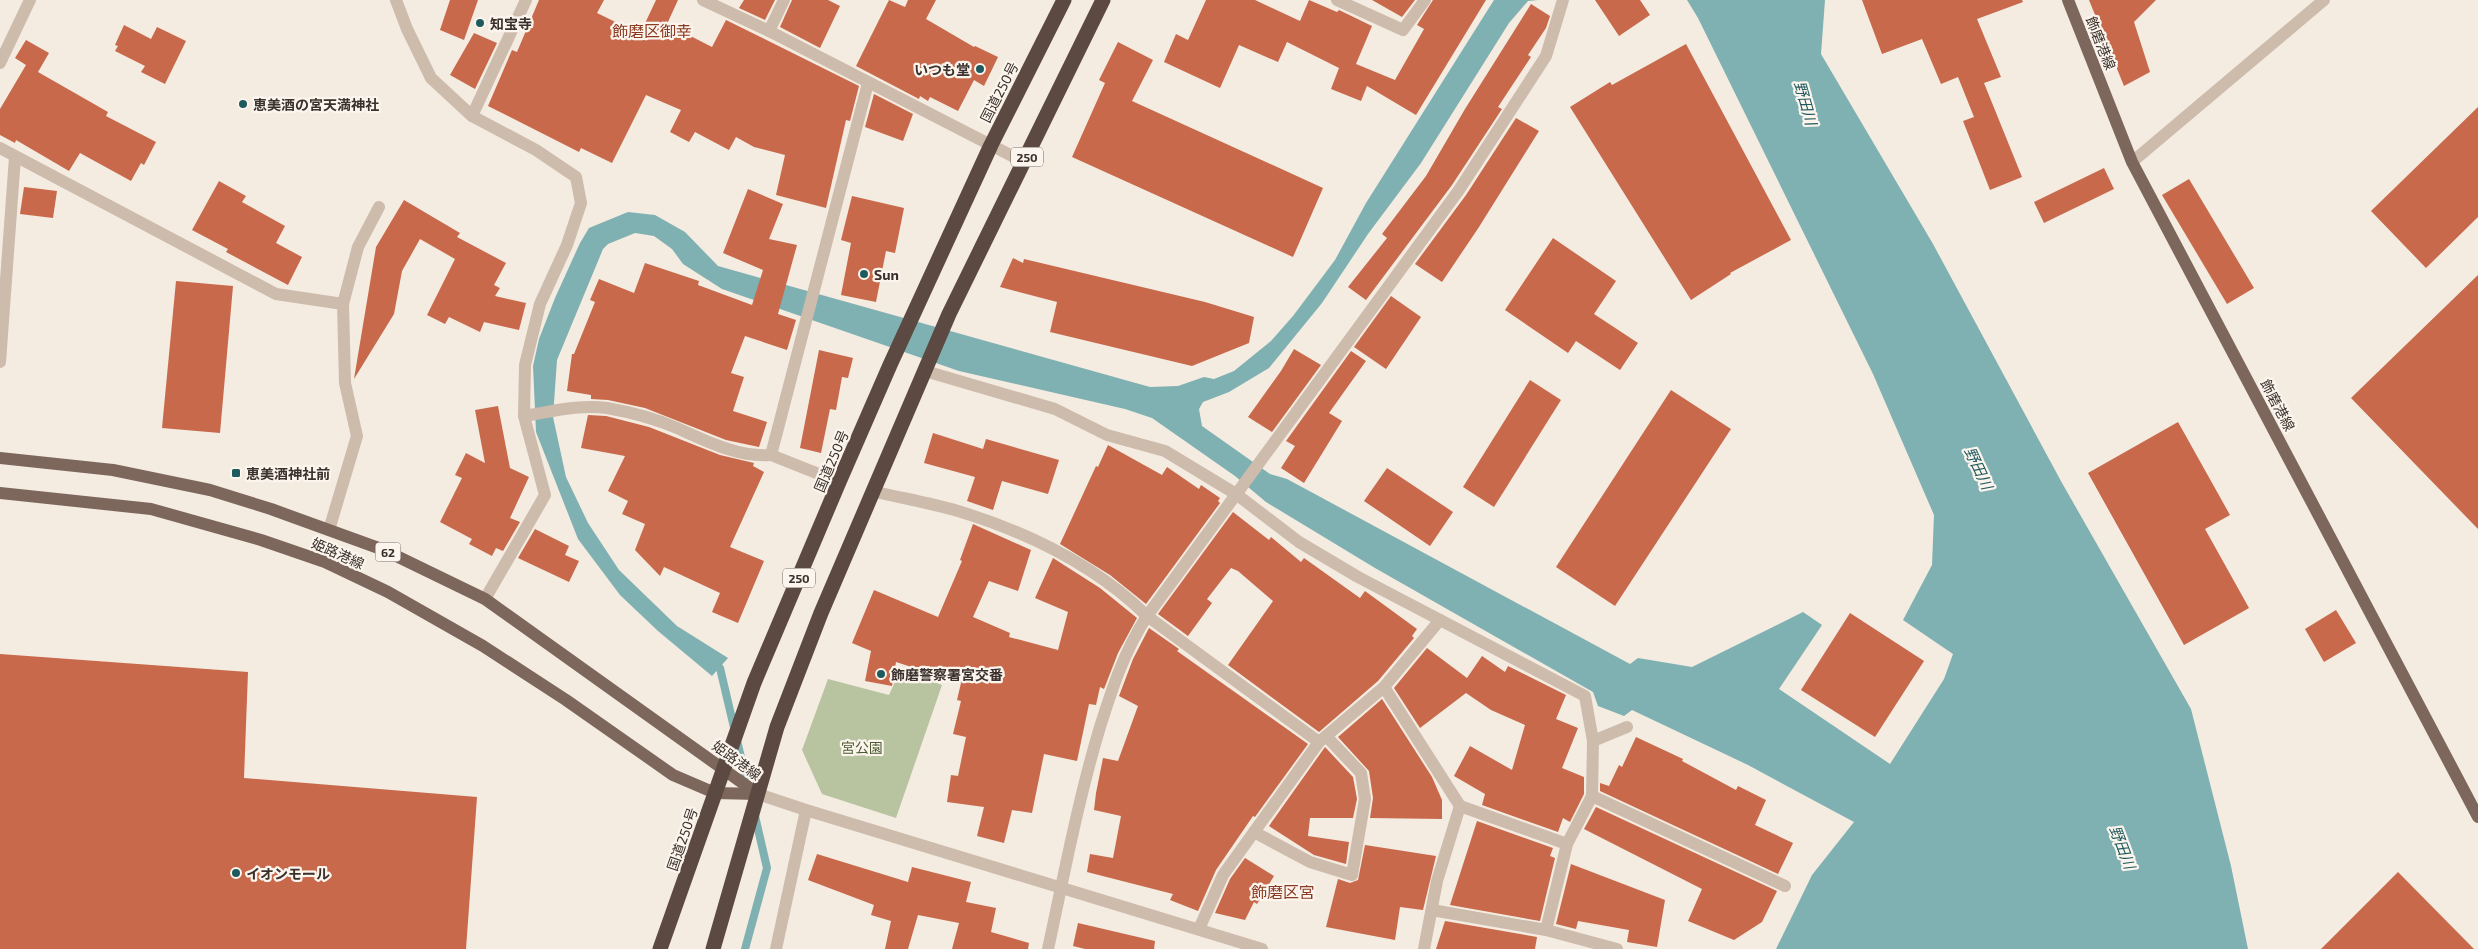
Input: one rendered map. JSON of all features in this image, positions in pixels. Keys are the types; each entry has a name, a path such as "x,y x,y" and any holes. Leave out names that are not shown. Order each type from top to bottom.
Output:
{"highway":[{"name":"国道250号","path":"660,949 754,683 839,482 991,145 1064,0"},
{"name":"250","path":"713,949 777,727 872,491 949,314 1103,0"}],"main road":[{"name":"飾磨港線","path":"2068,0 2132,162 2478,817"},
{"name":"姫路港線","path":"0,458 123,472 210,490 384,550 485,600 758,794"},
{"name":"姫路港線","path":"0,492 151,509 261,540 325,562 446,624 566,700 673,775 715,793 758,794"}],"street":[{"path":"0,63 30,0"},
{"path":"396,0 407,29 431,78 472,116 536,150 576,177 581,203 567,245 540,304 525,364 524,416 545,495 485,600"},
{"path":"472,116 526,0"},
{"path":"703,0 769,31 1024,162"},
{"path":"769,31 784,0"},
{"path":"1337,0 1403,30 1425,0"},
{"path":"1048,949 1077,814 1114,681 1130,643 1147,616 1261,459 1459,190 1546,56 1563,0"},
{"path":"2132,162 2324,0"},
{"path":"771,455 868,83"},
{"path":"0,148 276,294 343,304"},
{"path":"0,362 3,282 15,157"},
{"path":"329,530 357,436 345,383 343,304 358,247 379,207"},
{"path":"925,371 1055,409 1107,435 1165,451 1236,494 1298,542 1440,620 1585,696 1593,741 1592,796 1567,844 1546,930"},
{"path":"524,416 568,409 606,408 675,428 730,449 756,456 771,455 839,482"},
{"path":"872,491 958,511 1046,544 1125,594 1147,616 1323,739 1360,773 1365,800 1352,875 1310,862 1254,832"},
{"path":"1199,929 1223,874 1323,739 1384,687 1440,620"},
{"path":"1384,687 1460,806 1567,844"},
{"path":"1593,741 1627,726"},
{"path":"758,794 1262,949"},
{"path":"1592,796 1785,886"},
{"path":"1424,949 1437,881 1460,806"},
{"path":"776,949 806,810"},
{"path":"1432,910 1546,930 1617,949"}],"green space":[{"name":"宮公園","path":"901,669 942,685 896,818 822,794 802,750 828,679 889,695"}],"water":[{"name":"野田川","path":"1494,0 1538,0 1528,1 1509,23 1421,163 1368,234 1322,303 1269,368 1229,392 1203,402 1199,409 1202,426 1270,474 1287,479 1630,664 1638,658 1692,667 1803,612 1822,625 1779,689 1890,764 1944,679 1953,654 1903,620 1932,565 1934,515 1873,374 1698,18 1687,0 1825,0 1821,54 1933,244 2062,483 2191,709 2231,866 2248,949 1776,949 1812,875 1854,822 1748,765 1632,710 1624,716 1598,706 1593,692 1375,568 1266,502 1235,476 1152,418 1125,409 959,371 722,289 683,264 672,249 654,236 635,233 608,244 603,249 557,360 553,417 566,477 588,523 619,570 677,626 728,658 712,676 658,631 620,595 578,539 536,432 533,366 539,339 555,298 580,243 589,228 628,212 655,215 685,232 718,266 1150,387 1178,386 1204,377 1214,379 1234,371 1271,341 1293,316 1335,260 1366,203"}],"building":[{"path":"450,0 478,0 464,40 440,30"},
{"path":"539,0 604,0 597,13 640,34 656,0 678,0 667,24 712,47 726,20 859,86 850,121 846,120 826,208 776,195 785,155 754,147 736,137 729,150 695,132 689,142 670,132 681,110 646,95 612,163 581,148 579,152 488,106 512,50 517,52"},
{"path":"744,0 775,0 765,20 739,8"},
{"path":"792,0 828,0 840,6 820,48 780,27"},
{"path":"889,0 905,7 908,0 936,0 926,19 974,47 998,57 984,86 974,80 958,111 930,97 928,101 920,96 919,99 856,66"},
{"path":"1206,0 1255,0 1300,21 1309,0 1337,12 1339,10 1372,26 1356,64 1395,80 1424,29 1417,25 1433,0 1486,0 1416,115 1367,86 1361,101 1331,89 1339,68 1287,42 1278,62 1239,45 1220,88 1164,62 1176,34 1188,40"},
{"path":"1372,0 1415,0 1402,17"},
{"path":"1595,0 1640,0 1650,15 1619,36"},
{"path":"1862,0 2022,0 2023,2 1977,19 2001,77 1984,83 2022,177 1990,190 1963,121 1974,117 1958,77 1941,84 1922,39 1882,54"},
{"path":"2089,0 2156,0 2134,22 2150,72 2124,86"},
{"path":"1531,4 1550,16 1546,28 1528,55 1531,57 1498,107 1502,109 1452,185 1366,300 1348,287 1387,238 1382,234 1426,176 1465,109"},
{"path":"124,25 151,39 157,27 186,41 165,84 141,72 145,66 115,51 118,46 115,45"},
{"path":"474,33 497,43 475,89 450,75"},
{"path":"26,40 49,53 38,72 108,112 106,116 156,142 144,165 141,163 131,181 80,153 69,171 16,140 15,143 0,135 0,109 26,65 15,58"},
{"path":"1118,42 1153,60 1132,101 1323,188 1293,257 1072,157 1105,83 1099,80"},
{"path":"1686,44 1791,240 1730,273 1691,300 1570,107 1610,82 1612,85"},
{"path":"874,94 913,114 903,141 865,127"},
{"path":"2478,107 2478,217 2426,268 2371,211"},
{"path":"1516,118 1539,131 1442,282 1415,264 1466,195"},
{"path":"2104,168 2114,189 2044,223 2034,202"},
{"path":"2189,179 2254,288 2227,304 2162,195"},
{"path":"219,181 246,196 242,202 285,226 276,243 302,257 288,285 226,252 228,249 192,230"},
{"path":"24,187 57,191 53,218 20,214"},
{"path":"748,189 783,204 769,239 797,245 778,314 796,320 787,350 745,336 731,373 744,377 733,411 767,422 759,447 726,440 645,408 608,400 591,399 591,395 567,391 572,354 574,354 595,302 590,300 599,279 634,293 645,263 699,281 698,285 752,305 763,270 723,253"},
{"path":"852,196 904,208 895,253 886,251 876,302 841,295 851,243 841,240"},
{"path":"404,200 460,233 457,237 506,263 494,285 500,288 495,296 526,303 519,330 484,322 480,332 449,317 445,324 427,315 455,259 420,239 402,271 394,314 354,379 376,247"},
{"path":"1553,238 1616,281 1594,314 1638,343 1620,370 1576,341 1568,353 1505,310"},
{"path":"1013,258 1023,263 1024,259 1205,302 1254,317 1249,343 1192,366 1050,332 1057,302 1000,287"},
{"path":"2478,275 2478,529 2351,398"},
{"path":"176,281 233,286 220,433 162,428"},
{"path":"1391,296 1421,317 1386,369 1354,347"},
{"path":"1294,349 1321,365 1272,432 1248,417 1281,371"},
{"path":"819,350 853,358 848,378 842,377 836,410 830,409 821,453 800,448"},
{"path":"1351,351 1366,361 1329,413 1342,421 1304,483 1281,468 1295,446 1286,441"},
{"path":"1530,380 1561,400 1494,507 1463,487"},
{"path":"1671,390 1731,429 1615,606 1556,567"},
{"path":"498,406 510,468 529,477 510,518 520,522 503,551 496,548 492,556 469,544 472,539 440,522 462,478 455,475 466,453 485,463 475,410"},
{"path":"588,415 606,416 649,427 720,455 754,463 753,466 764,472 730,547 764,561 738,623 712,612 720,593 664,567 660,576 635,550 645,524 622,514 628,501 608,491 625,456 581,448"},
{"path":"2178,422 2230,515 2205,529 2249,608 2184,645 2088,473"},
{"path":"933,433 983,449 986,439 1059,460 1048,494 1002,481 993,510 967,501 975,477 924,463"},
{"path":"1108,445 1162,475 1167,467 1199,489 1201,485 1220,498 1218,501 1220,503 1146,604 1110,575 1060,544 1096,466 1098,467"},
{"path":"1387,468 1453,512 1430,546 1364,501"},
{"path":"1233,512 1269,540 1271,537 1301,562 1304,558 1360,598 1365,591 1417,629 1412,636 1414,638 1378,681 1319,732 1228,665 1273,601 1238,571 1231,568 1207,599 1212,603 1188,636 1158,614"},
{"path":"973,524 1031,550 1018,591 989,581 973,617 1010,633 1009,637 1058,650 1068,612 1035,598 1053,558 1100,588 1137,618 1118,653 1104,689 1100,687 1096,705 1089,704 1077,761 1044,754 1032,813 1012,810 1004,843 977,836 984,807 947,802 951,775 958,776 966,737 953,734 961,701 957,700 961,683 896,662 892,686 865,681 871,651 852,643 874,590 938,617 962,561 960,560"},
{"path":"535,529 569,546 565,555 579,561 569,582 518,558"},
{"path":"2336,610 2356,643 2324,662 2305,629"},
{"path":"1850,613 1924,661 1875,737 1801,690"},
{"path":"1149,628 1179,649 1177,651 1308,744 1255,817 1253,816 1216,870 1198,911 1170,900 1173,894 1087,872 1090,854 1113,858 1121,816 1094,810 1096,793 1103,758 1118,761 1138,706 1119,696 1133,659"},
{"path":"1427,648 1467,678 1482,656 1505,672 1508,666 1566,695 1556,719 1578,728 1562,768 1584,777 1584,794 1570,822 1563,818 1558,832 1482,805 1485,794 1454,776 1470,746 1512,770 1525,725 1491,710 1466,693 1420,728 1394,688"},
{"name":"イオンモール","path":"0,654 248,672 244,778 477,797 466,949 0,949"},
{"path":"1382,699 1432,777 1442,800 1442,819 1370,818 1373,798 1369,771 1338,737"},
{"path":"1636,737 1683,759 1682,761 1736,790 1738,786 1766,800 1755,825 1793,843 1778,874 1600,791 1600,783 1609,786 1619,765 1622,767"},
{"path":"1325,747 1353,777 1357,799 1353,818 1310,818 1308,836 1349,842 1346,864 1314,855 1269,826"},
{"path":"1596,807 1777,891 1762,922 1734,940 1688,921 1702,889 1584,829"},
{"path":"1477,821 1553,848 1550,856 1555,858 1540,921 1450,905"},
{"path":"1365,845 1436,856 1423,910 1400,907 1395,940 1326,927 1338,879 1350,883 1358,880"},
{"path":"817,854 908,882 912,867 971,882 966,902 996,908 991,932 1029,943 1028,949 952,949 959,923 918,915 908,949 885,949 891,921 871,915 874,905 808,880"},
{"path":"1245,858 1274,876 1257,904 1254,902 1245,920 1215,913 1230,879"},
{"path":"1571,864 1665,900 1657,947 1627,942 1629,930 1578,921 1576,929 1556,924"},
{"path":"2398,872 2474,949 2321,949"},
{"path":"1445,921 1537,937 1535,949 1436,949"},
{"path":"1078,923 1155,941 1154,949 1085,949 1073,946"}],"waterway":[{"path":"712,661 720,668 748,787"},
{"path":"745,949 767,868 755,816"}],"place":[{"name":"知宝寺","path":"480,23"},
{"name":"いつも堂","path":"980,69"},
{"name":"恵美酒の宮天満神社","path":"243,104"},
{"name":"Sun","path":"864,274"},
{"name":"恵美酒神社前","path":"236,473"},
{"name":"飾磨警察署宮交番","path":"881,674"},
{"name":"イオンモール","path":"236,873"}],"district":[{"name":"飾磨区御幸","path":"652,30"},
{"name":"飾磨区宮","path":"1283,891"}]}
